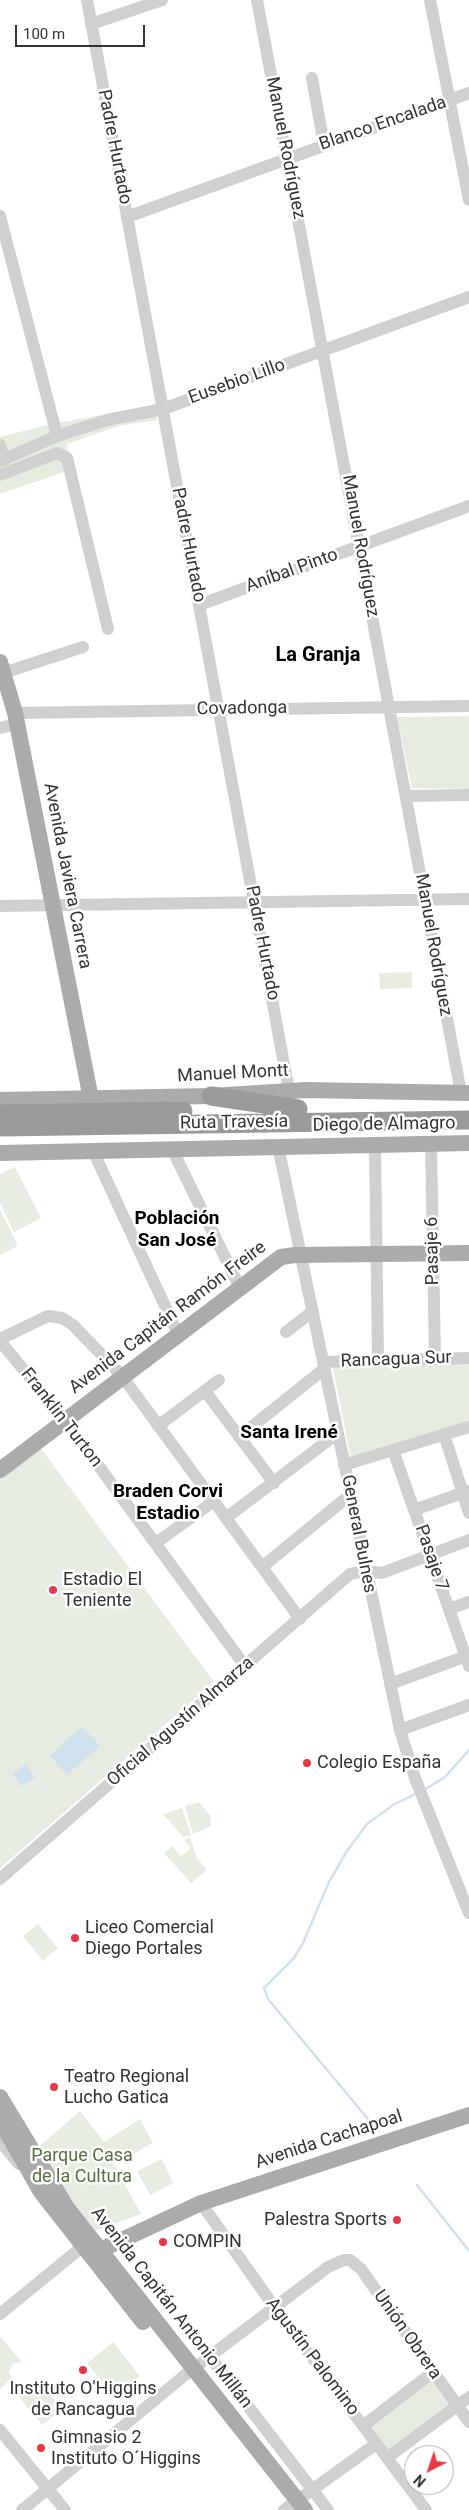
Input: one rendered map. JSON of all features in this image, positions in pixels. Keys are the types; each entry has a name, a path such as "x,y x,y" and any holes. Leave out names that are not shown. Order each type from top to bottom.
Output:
{"highway":[{"path":"211,1096 298,1109"},
{"name":"Ruta Travesía","path":"2,1103 298,1109 466,1098"},
{"path":"423,1120 469,1128"},
{"name":"Ruta Travesía","path":"0,1129 19,1127 469,1120"}],"main road":[{"name":"Avenida Javiera Carrera","path":"1,670 16,718 51,905 91,1099"},
{"name":"Manuel Montt","path":"2,1103 211,1096 289,1090 466,1098"},
{"name":"Diego de Almagro","path":"0,1153 94,1153 278,1146 469,1143"},
{"name":"Avenida Capitán Ramón Freire","path":"0,1470 281,1257 469,1252"},
{"name":"Avenida Capitán Antonio Millán","path":"0,2098 88,2247"},
{"name":"Avenida Cachapoal","path":"88,2247 193,2201 201,2202 469,2116"},
{"name":"Avenida Capitán Antonio Millán","path":"0,2120 41,2192 189,2372 293,2507"}],"street":[{"name":"Padre Hurtado","path":"87,0 289,1090"},
{"path":"91,24 162,0"},
{"name":"Manuel Rodríguez","path":"257,0 407,796 424,900 466,1098"},
{"path":"430,0 469,200"},
{"path":"312,78 324,145"},
{"name":"Blanco Encalada","path":"127,217 287,157 469,93"},
{"path":"0,216 2,239 58,436"},
{"name":"Eusebio Lillo","path":"0,475 58,436 107,420 163,409 469,297"},
{"path":"0,445 1,461"},
{"path":"30,456 57,453 67,458 108,629"},
{"name":"Eusebio Lillo","path":"1,461 30,456"},
{"name":"Aníbal Pinto","path":"199,605 469,506"},
{"path":"1,670 83,647"},
{"name":"Covadonga","path":"0,728 16,718 218,710 469,706"},
{"path":"407,796 469,796"},
{"path":"0,906 469,899"},
{"path":"375,1144 378,1360"},
{"name":"Pasaje 6","path":"431,1144 434,1359"},
{"name":"General Bulnes","path":"278,1146 365,1571 400,1730 420,1791 463,1880 469,1913"},
{"path":"173,1151 240,1288"},
{"path":"94,1153 178,1334"},
{"path":"286,1332 313,1311"},
{"path":"0,1340 43,1318 52,1316 62,1318 73,1325 122,1376 300,1619"},
{"name":"Franklin Turton","path":"0,1340 65,1420 246,1666"},
{"name":"Rancagua Sur","path":"324,1365 378,1360 469,1358"},
{"path":"239,1437 324,1365"},
{"path":"158,1426 219,1380"},
{"path":"205,1391 274,1483"},
{"path":"344,1465 469,1426"},
{"path":"226,1518 338,1434"},
{"path":"444,1434 466,1492 469,1512"},
{"name":"Pasaje 7","path":"393,1450 468,1659"},
{"path":"414,1510 466,1492"},
{"path":"262,1567 350,1495"},
{"path":"156,1543 214,1501"},
{"path":"365,1571 382,1573 469,1540"},
{"name":"Oficial Agustín Almarza","path":"0,1880 350,1574 365,1571"},
{"path":"449,1609 469,1602"},
{"path":"390,1684 468,1659"},
{"path":"400,1730 469,1705"},
{"name":"Avenida Capitán Antonio Millán","path":"0,2141 41,2192"},
{"name":"Agustín Palomino","path":"201,2202 275,2308 426,2510"},
{"path":"0,2314 88,2247"},
{"name":"Unión Obrera","path":"275,2308 338,2261 350,2260 361,2270 469,2422"},
{"path":"22,2510 189,2372 275,2308"},
{"name":"Avenida Capitán Antonio Millán","path":"210,2356 328,2510"},
{"path":"363,2426 433,2372"},
{"path":"387,2458 469,2397"},
{"path":"0,2430 65,2510"},
{"path":"293,2507 312,2489 376,2444"}],"green space":[{"path":"154,406 157,420 119,426 67,444 73,469 0,494 0,437 51,424"},
{"path":"469,716 469,789 412,788 397,717"},
{"path":"412,972 412,988 380,989 379,973"},
{"path":"15,1167 41,1218 14,1232 0,1203 0,1174"},
{"path":"0,1209 18,1246 0,1255"},
{"path":"469,1361 469,1432 352,1464 332,1364"},
{"name":"Estadio El Teniente","path":"39,1446 214,1682 0,1868 0,1476"},
{"path":"199,1802 210,1815 211,1826 193,1834 185,1806"},
{"path":"182,1808 191,1835 183,1837 163,1814"},
{"path":"190,1837 197,1858 207,1870 191,1883 164,1853 172,1846 181,1856 191,1848 184,1840"},
{"path":"38,1924 58,1948 43,1961 23,1936"},
{"name":"Parque Casa de la Cultura","path":"80,2111 104,2142 140,2119 153,2143 114,2164 141,2214 92,2232 37,2148"},
{"path":"162,2159 173,2183 150,2195 137,2171"},
{"path":"0,2336 22,2362 13,2364 9,2372 12,2378 0,2389"},
{"path":"113,2342 140,2376 114,2396 87,2363"},
{"path":"37,2378 62,2409 42,2425 17,2394"},
{"path":"432,2378 452,2407 388,2452 369,2425"}],"water":[{"path":"82,1726 100,1746 67,1775 50,1756"},
{"path":"26,1764 35,1778 21,1786 13,1773"}],"waterway":[{"path":"424,1790 445,1777 469,1750"},
{"path":"378,2131 268,1999 264,1988 294,1958 303,1943 329,1882 347,1851 367,1824 393,1805 417,1793"},
{"path":"417,2185 469,2251"}],"place":[{"name":"Estadio El Teniente","path":"53,1590"},
{"name":"Colegio España","path":"307,1763"},
{"name":"Liceo Comercial Diego Portales","path":"75,1938"},
{"name":"Teatro Regional Lucho Gatica","path":"54,2087"},
{"name":"Palestra Sports","path":"397,2220"},
{"name":"COMPIN","path":"163,2242"},
{"name":"Instituto O'Higgins de Rancagua","path":"83,2370"},
{"name":"Gimnasio 2 Instituto O´Higgins","path":"41,2448"}],"district":[{"name":"La Granja","path":"318,656"},
{"name":"Población San José","path":"177,1230"},
{"name":"Santa Irené","path":"289,1433"},
{"name":"Braden Corvi Estadio","path":"168,1503"}]}
